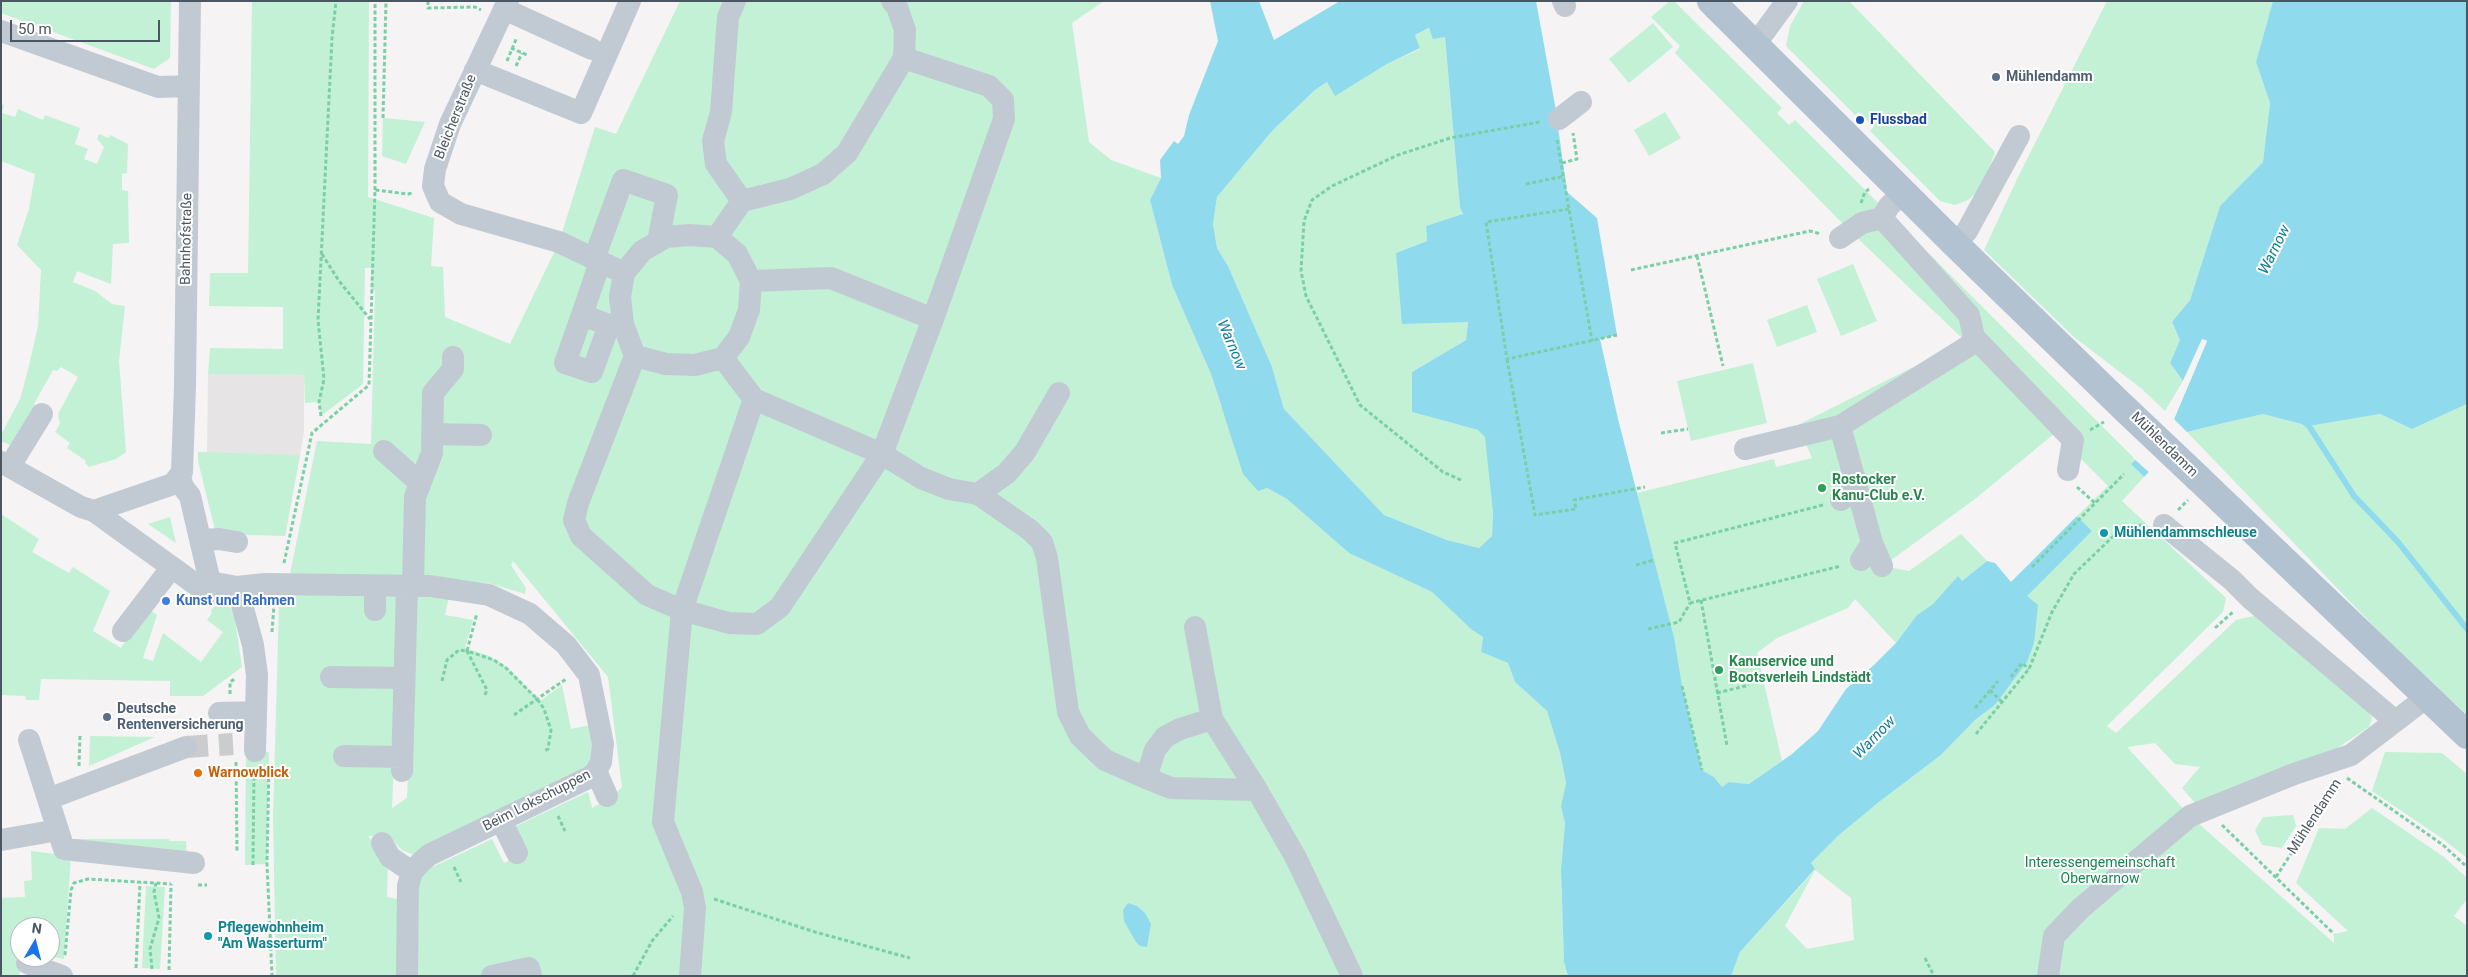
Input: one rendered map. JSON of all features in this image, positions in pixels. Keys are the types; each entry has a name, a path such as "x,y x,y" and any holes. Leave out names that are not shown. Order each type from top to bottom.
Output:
{"main road":[{"name":"Mühlendamm","path":"1711,1 1903,193 1961,238 2124,408 2467,735"}],"street":[{"name":"Bahnhofstraße","path":"185,486 190,1"},
{"path":"475,70 581,113 630,1"},
{"path":"735,1 728,16 721,112 714,141 716,164 742,201"},
{"path":"717,237 742,201 790,189 823,174 847,153 904,58 906,30 897,7 892,1"},
{"path":"1754,46 1787,1"},
{"path":"506,5 592,48"},
{"name":"Bleicherstraße","path":"433,186 435,169 450,124 506,5"},
{"path":"1,31 158,87 189,86"},
{"path":"635,356 666,364 695,365 723,358 739,337 749,310 751,281 737,254 717,237 689,235 666,237 642,251 624,273 620,297 623,324 635,356 578,504 574,520 581,536 647,595 682,610 729,624 757,624 780,607 882,454 933,319 1004,119 1003,100 989,86 904,58"},
{"path":"1558,129 1581,102"},
{"path":"1961,238 2019,136"},
{"path":"582,315 623,180 667,195 658,242"},
{"path":"433,186 440,202 461,214 559,242 624,273"},
{"path":"1840,238 1862,223 1882,218 1889,206 1903,193"},
{"path":"1882,218 1969,315 1974,337 2073,440 2068,470"},
{"path":"751,281 831,278 933,319"},
{"path":"1745,449 1840,426 1970,345 1974,337"},
{"path":"344,756 401,764 403,678 414,497 432,453 433,393 453,369 453,356"},
{"path":"723,358 754,399 882,454 921,478 949,489 978,494 1030,530 1042,542 1047,558 1068,712 1080,736 1105,760 1171,788 1257,790"},
{"path":"978,494 1007,473 1025,452 1059,393"},
{"path":"690,976 695,908 692,892 663,822 682,610 754,399"},
{"path":"42,414 6,464 81,507 94,511 209,594"},
{"path":"1840,426 1849,494 1872,556"},
{"path":"432,434 481,435"},
{"path":"384,451 420,483"},
{"path":"94,511 173,484 185,486 207,568 188,574 172,567"},
{"path":"2164,525 2232,580 2250,598 2394,720"},
{"path":"201,540 219,539 237,542"},
{"path":"123,631 172,567"},
{"name":"Beim Lokschuppen","path":"207,568 210,582 277,594 375,586 410,586 483,594 530,614 566,644 589,675 604,744 601,762 596,771 590,777 429,855 412,872"},
{"path":"237,586 253,645 257,675 253,756"},
{"path":"375,586 375,610"},
{"path":"1195,628 1212,719 1257,790 1296,858 1352,976"},
{"path":"331,677 403,678"},
{"name":"Mühlendamm","path":"2048,976 2054,936 2081,908 2190,816 2207,811 2294,774 2351,755 2394,720 2427,698"},
{"path":"225,713 256,712"},
{"path":"1146,778 1155,750 1164,737 1180,729 1212,719"},
{"path":"29,740 64,849 194,863"},
{"path":"48,799 186,747"},
{"path":"596,771 606,796"},
{"path":"501,820 517,853"},
{"path":"1,840 58,830"},
{"path":"382,843 390,857 412,872 408,886 414,965"},
{"path":"492,976 529,968 531,976"}],"path":[{"path":"321,416 319,402 324,379 318,320 332,38 336,1"},
{"path":"272,640 277,594 312,433 369,385 375,190 375,1"},
{"path":"383,118 386,1"},
{"path":"428,1 428,8 475,7 482,10"},
{"path":"506,63 518,35"},
{"path":"512,48 527,55"},
{"path":"513,74 522,53"},
{"path":"1461,480 1443,472 1360,405 1306,296 1301,271 1304,221 1312,200 1332,186 1398,155 1450,138 1558,129 1569,209 1592,341"},
{"path":"1562,163 1577,159"},
{"path":"1526,184 1565,176"},
{"path":"375,190 408,194 433,186"},
{"path":"1569,209 1486,222 1507,359 1536,515 1576,509 1574,500 1644,487"},
{"path":"1631,270 1810,231 1840,238"},
{"path":"322,254 339,281 370,319"},
{"path":"1697,256 1723,366"},
{"path":"1507,359 1617,335"},
{"path":"1661,433 1688,429"},
{"path":"2032,567 2124,474"},
{"path":"1648,629 1679,622 1690,603 1675,543 1849,494"},
{"path":"1976,734 2030,668 2052,612 2074,574 2124,526 2164,525"},
{"path":"1690,603 1872,556"},
{"path":"1636,565 1654,560"},
{"path":"483,594 467,651 487,690 484,695"},
{"path":"1701,600 1727,746"},
{"path":"442,680 447,660 459,650 490,659 506,668 538,700 544,709 551,730 548,749 544,751"},
{"path":"2011,677 2022,663 2030,668"},
{"path":"514,715 583,667"},
{"path":"225,713 230,682 241,676"},
{"path":"1975,708 1998,681"},
{"path":"1717,692 1749,685"},
{"path":"1682,686 1702,770"},
{"path":"1990,690 2003,703"},
{"path":"237,851 253,756"},
{"path":"253,756 253,865"},
{"path":"253,756 267,864 272,976"},
{"name":"Mühlendamm","path":"2276,877 2342,775 2443,845 2467,867"},
{"path":"2207,811 2334,934"},
{"path":"64,966 71,890 74,883 88,879 180,884"},
{"path":"136,968 140,882"},
{"path":"152,969 150,949 159,918 154,892 156,883"},
{"path":"169,970 171,884"},
{"path":"189,884 207,885"},
{"path":"633,976 652,941 692,892 815,932 910,958"},
{"path":"1925,958 1934,976"}],"shaded area":[{"path":"208,374 304,375 304,432 285,536 198,461 198,452 207,452"}],"green space":[{"path":"1,1 171,1 170,58 154,69 1,13"},
{"path":"252,1 369,1 368,197 434,218 431,266 443,267 445,317 510,344 559,242 595,127 616,134 680,1 1104,1 1072,23 1089,142 1111,160 1161,178 1150,200 1172,285 1211,374 1221,406 1267,488 1287,499 1349,553 1432,592 1472,630 1483,637 1481,652 1508,663 1515,682 1547,711 1560,753 1566,783 1561,806 1565,824 1561,869 1564,961 1568,976 1364,976 1333,913 1363,976 415,976 418,878 424,871 492,839 504,863 527,852 514,827 588,792 592,808 612,797 622,787 608,677 513,561 511,565 526,588 525,594 492,584 432,577 290,574 317,441 371,444 375,290 371,290 371,268 365,268 363,384 321,416 319,402 305,403 304,375 208,374 210,348 283,349 283,307 209,306 210,273 248,273"},
{"name":"Interessengemeinschaft Oberwarnow","path":"1670,1 1674,1 1782,108 1777,113 1789,125 1795,120 2135,459 2131,464 2144,477 2122,501 2226,598 2223,612 2107,726 2116,733 2236,620 2258,615 2369,710 2372,719 2369,727 2330,753 2202,811 2182,788 2200,767 2175,764 2155,743 2127,747 2190,816 2334,943 2334,934 2348,931 2296,883 2319,828 2345,829 2372,808 2444,857 2467,878 2467,899 2454,916 2467,926 2467,976 1731,976 1740,952 1815,870 1811,863 1839,835 1941,755 1975,720 1995,705 2027,662 2026,596 2092,531 2077,516 2108,486 2055,433 1975,499 1883,566 1909,571 1961,534 1987,561 1962,581 1958,577 1933,604 1917,615 1896,643 1855,599 1848,608 1777,638 1757,653 1782,761 1749,784 1729,782 1722,787 1714,777 1702,770 1681,686 1674,637 1637,493 1774,459 1776,467 1812,458 1798,425 1965,341 1850,231 1675,53 1680,46 1651,17","holes":["1815,870 1851,898 1854,940 1807,949 1785,926"]},
{"path":"1804,1 1849,1 1995,152 1982,188 1968,200 1955,205 1940,201 1870,131 1874,127 1859,112 1855,115 1786,46 1790,26"},
{"path":"2107,1 2273,1 2256,62 2270,103 2263,162 2220,206 2190,300 2172,322 2180,340 2170,363 2183,381 2165,411 2142,389 2074,337 1984,250 2019,175"},
{"path":"1653,23 1673,47 1629,83 1609,59"},
{"path":"1430,28 1445,37 1460,208 1463,215 1426,226 1427,241 1396,253 1468,322 1466,340 1412,372 1412,412 1478,430 1486,437 1493,513 1492,536 1479,548 1447,540 1384,515 1284,409 1272,367 1228,266 1217,248 1213,224 1217,197 1272,131 1315,90 1327,82 1336,95 1387,64 1420,49 1415,35"},
{"path":"1,104 4,105 2,113 15,117 18,109 43,120 45,115 80,128 75,144 88,149 84,159 97,164 104,147 97,139 99,134 109,138 110,135 128,144 127,173 122,174 122,190 128,191 129,243 113,244 111,284 77,271 73,282 95,291 112,304 125,306 119,361 126,452 116,459 89,467 85,463 86,461 67,448 70,443 55,432 60,424 58,414 78,377 61,367 57,371 53,370 34,404 38,406 12,446 1,441 1,435 20,399 28,370 38,326 41,270 17,245 29,209 35,174 1,161"},
{"path":"1665,112 1681,138 1649,156 1634,130"},
{"path":"383,118 425,122 406,164 382,156"},
{"path":"1853,264 1877,321 1841,336 1817,279"},
{"path":"1807,305 1817,332 1777,347 1767,320"},
{"path":"1753,363 1767,423 1691,441 1677,381"},
{"path":"2467,404 2467,715 2387,640 2187,432 2263,414 2309,426 2380,414 2412,429"},
{"path":"198,452 300,455 285,536 216,534 198,461"},
{"path":"1,514 39,539 32,552 69,573 73,567 110,591 93,631 121,648 146,607 157,615 143,658 153,661 163,633 201,662 223,632 207,620 212,613 211,610 226,595 235,620 242,667 203,696 170,696 170,681 41,679 39,700 26,700 25,696 1,695"},
{"path":"170,517 176,543 148,524"},
{"path":"281,592 401,595 392,808 407,798 415,596 449,596 445,615 473,620 465,648 489,656 507,667 540,701 562,685 571,729 590,725 593,756 583,769 414,855 402,850 390,837 368,836 388,862 387,897 402,900 398,976 276,976 273,816 279,605"},
{"path":"90,736 155,737 89,766"},
{"path":"246,750 269,752 267,864 245,865"},
{"path":"2385,752 2442,753 2467,774 2467,858 2443,839 2372,791"},
{"path":"2293,815 2296,826 2282,848 2262,845 2255,830 2263,817"},
{"path":"70,839 169,839 169,841 186,841 187,862"},
{"path":"31,851 71,856 64,959 60,958 60,917 10,917 10,967 21,967 21,971 18,976 1,976 1,898 25,897 24,881 32,880"},
{"path":"146,886 165,887 160,969 142,968"}],"water":[{"name":"Warnow","path":"1210,1 1259,1 1274,40 1340,1 1536,1 1555,105 1567,192 1597,218 1617,335 1600,339 1618,419 1674,637 1682,686 1702,770 1714,777 1722,787 1729,782 1749,784 1792,754 1818,731 1846,689 1896,643 1917,615 1933,604 1958,576 1962,581 1987,561 1995,563 2011,582 2077,516 2092,531 2027,596 2038,605 2034,643 2027,662 1995,705 1975,720 1941,755 1839,835 1811,863 1815,869 1740,952 1731,976 1568,976 1564,962 1561,869 1565,824 1561,806 1566,783 1560,753 1547,711 1515,682 1508,663 1481,652 1483,637 1472,630 1432,592 1349,553 1287,499 1267,488 1258,491 1243,474 1211,374 1172,285 1150,200 1161,178 1160,160 1174,141 1178,144 1184,136 1189,115 1218,41","holes":["1429,28 1433,39 1445,37 1460,208 1463,214 1426,226 1427,241 1396,253 1402,324 1468,322 1466,340 1412,372 1412,412 1478,430 1485,437 1493,513 1492,536 1479,548 1447,540 1384,515 1284,409 1272,367 1228,266 1217,248 1213,224 1217,197 1272,131 1315,90 1327,82 1335,96 1387,64 1420,48 1415,35"]},
{"name":"Warnow","path":"2273,1 2467,1 2467,404 2412,429 2380,414 2309,426 2263,414 2187,432 2144,477 2131,464 2174,419 2207,341 2202,339 2183,381 2170,363 2180,340 2172,322 2190,300 2220,206 2263,162 2270,103 2256,62"},
{"path":"1128,903 1137,906 1145,913 1151,924 1147,947 1140,946 1136,942 1124,921 1123,910"}],"pier":[{"path":"2203,339 2207,341 2174,419 2189,434 2151,474 2133,458 2172,418 2203,344 2186,382 2182,383"}],"waterway":[{"path":"2302,420 2309,426 2354,496 2398,542 2467,629"}],"tunnel":[{"path":"186,747 233,744"}],"place":[{"name":"Mühlendamm","path":"1996,77"},
{"name":"Flussbad","path":"1860,120"},
{"name":"Rostocker Kanu-Club e.V.","path":"1822,488"},
{"name":"Mühlendammschleuse","path":"2104,533"},
{"name":"Kunst und Rahmen","path":"166,601"},
{"name":"Kanuservice und Bootsverleih Lindstädt","path":"1719,670"},
{"name":"Deutsche Rentenversicherung","path":"107,717"},
{"name":"Warnowblick","path":"198,773"},
{"name":"Pflegewohnheim \"Am Wasserturm\"","path":"208,936"}]}
